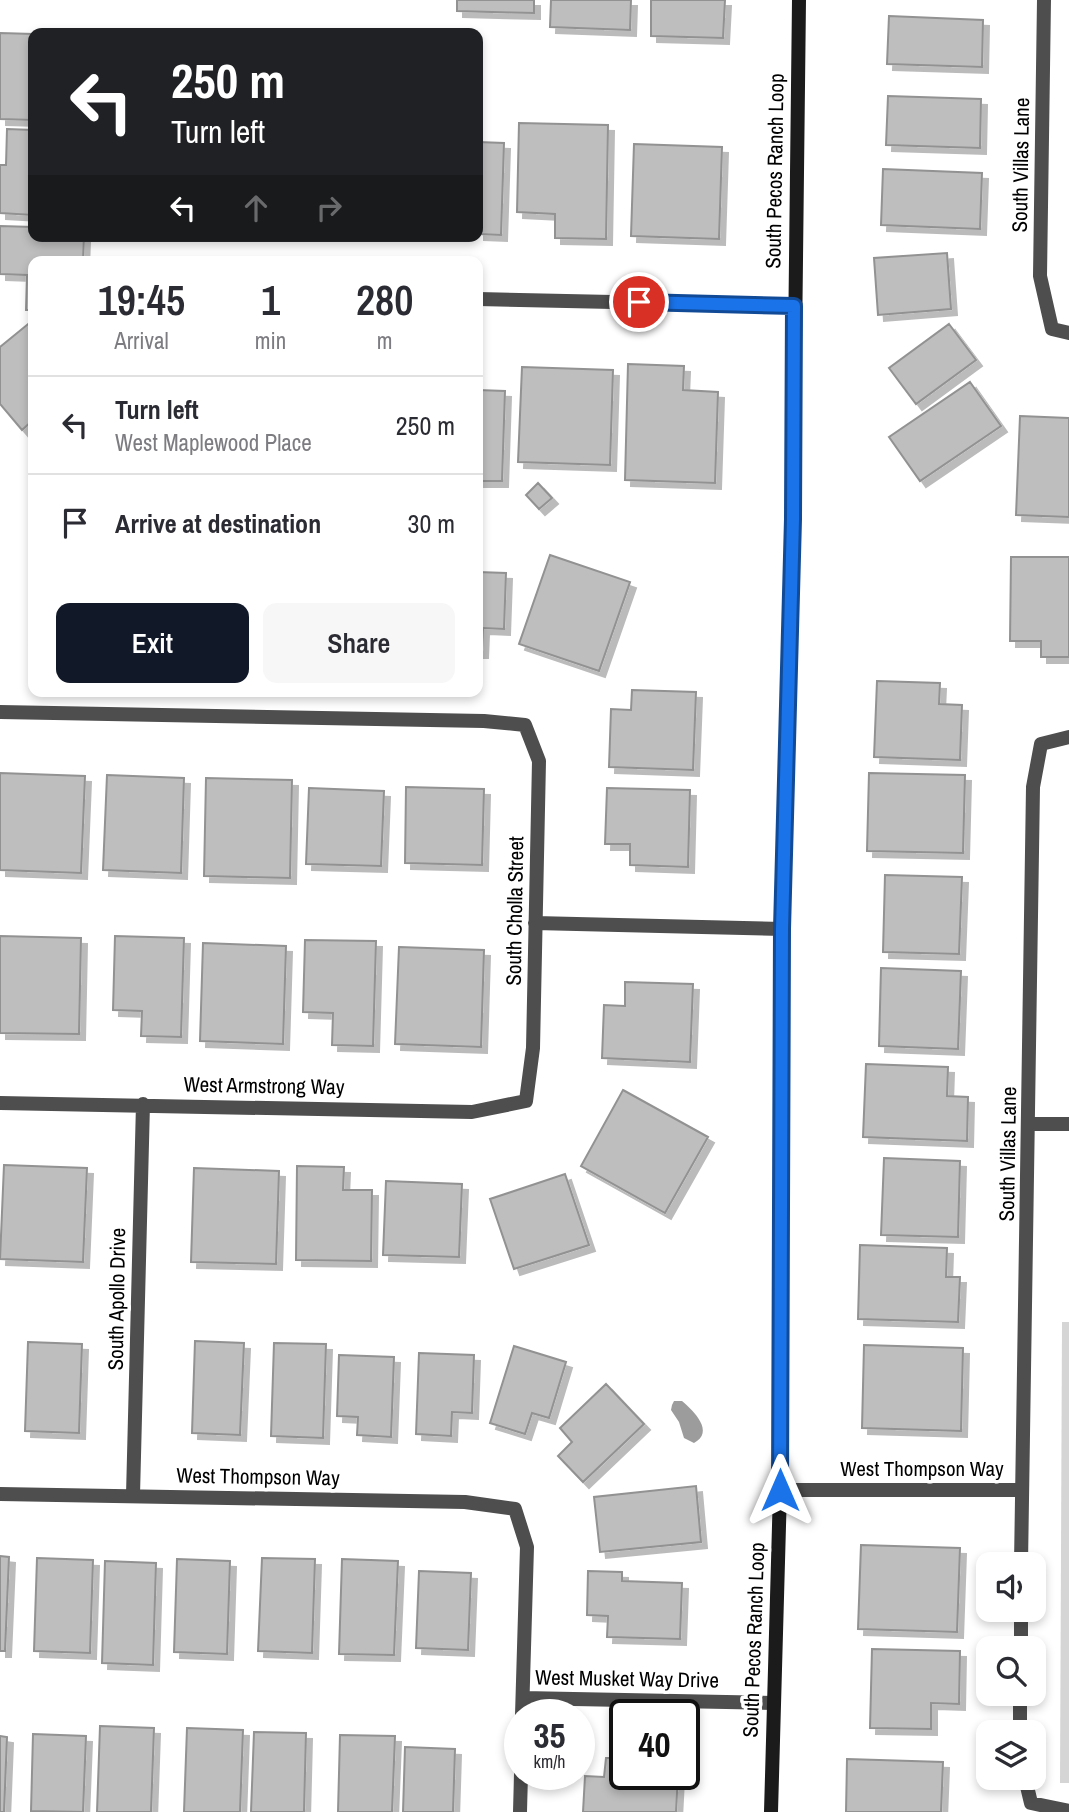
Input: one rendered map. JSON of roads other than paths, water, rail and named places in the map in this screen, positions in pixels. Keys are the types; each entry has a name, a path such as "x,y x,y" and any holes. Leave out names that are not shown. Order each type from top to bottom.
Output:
{"street":[{"name":"South Pecos Ranch Loop","path":"771,1812 780,1490 782,929 793,519 799,0"},
{"name":"South Villas Lane","path":"1044,0 1040,276 1052,329 1069,333"},
{"path":"483,299 794,306"},
{"name":"South Cholla Street","path":"0,712 470,720 525,725 539,761 533,1048 526,1101"},
{"name":"South Villas Lane","path":"1021,1552 1034,787 1041,744 1069,737"},
{"path":"536,923 782,929"},
{"name":"West Armstrong Way","path":"0,1103 471,1112 526,1101"},
{"name":"South Apollo Drive","path":"132,1495 143,1104"},
{"path":"1029,1124 1069,1124"},
{"name":"West Thompson Way","path":"780,1490 1022,1490"},
{"name":"West Thompson Way","path":"0,1494 464,1502 515,1509 527,1547 523,1698"},
{"name":"West Musket Way Drive","path":"523,1698 773,1703"},
{"path":"520,1790 520,1812"},
{"path":"1028,1790 1031,1803 1069,1811"}]}
